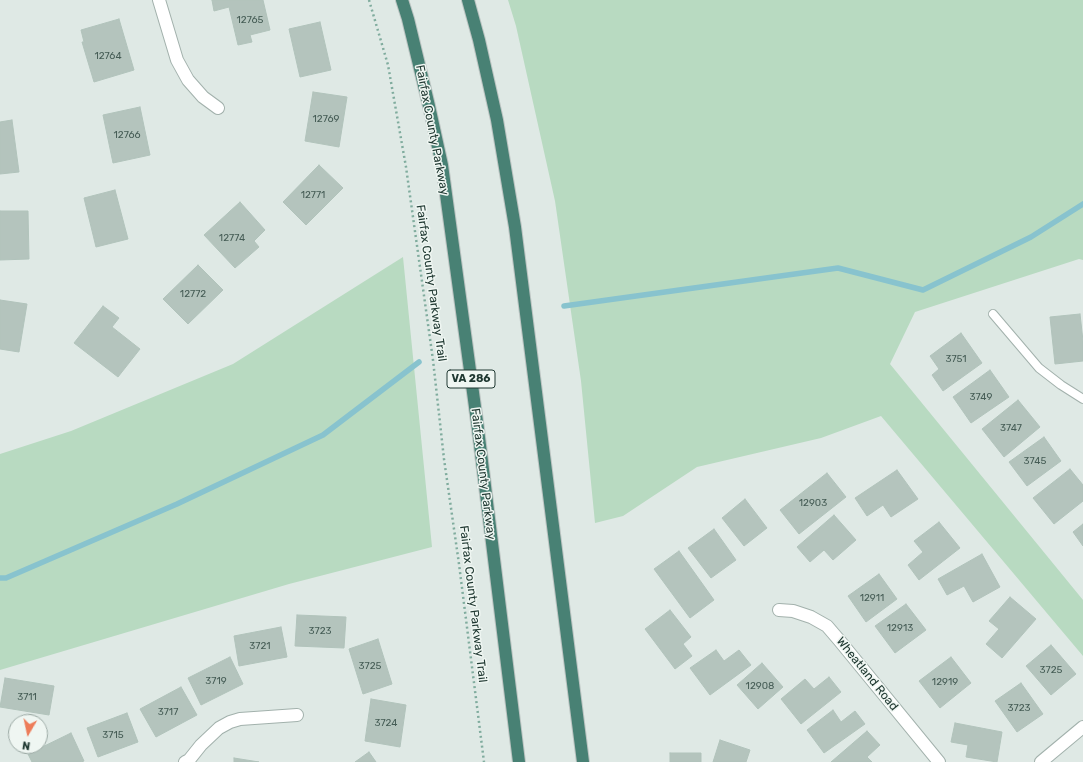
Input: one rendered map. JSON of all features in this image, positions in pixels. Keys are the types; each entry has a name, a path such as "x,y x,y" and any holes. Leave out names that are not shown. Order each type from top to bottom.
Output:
{"highway":[{"name":"Fairfax County Parkway","path":"402,0 408,19 442,165 478,429 519,762"},
{"path":"468,0 479,40 497,120 515,227 583,762"}],"street":[{"path":"159,0 177,60 188,80 203,97 218,108"},
{"name":"Wheatland Road","path":"779,610 793,611 811,617 827,626 939,762"},
{"path":"185,762 189,760 201,745 219,728 230,722 240,719 296,715"},
{"path":"1041,762 1083,728"}],"lane":[{"path":"993,314 1040,368 1061,385 1083,399"}],"path":[{"name":"Fairfax County Parkway Trail","path":"369,0 388,65 406,167 433,360 444,460 459,564 484,762"}],"green space":[{"path":"508,0 1083,0 1083,260 1079,259 915,312 890,364 1083,600 1083,656 881,416 821,438 697,467 623,516 595,523 581,381 555,201 516,26"},
{"path":"403,257 432,547 289,584 0,670 0,454 71,431 233,364"}],"building":[{"path":"212,0 263,0 270,30 250,35 252,42 238,45 229,7 214,11"},
{"path":"119,19 134,70 94,82 82,42 84,42 81,30"},
{"path":"320,22 331,70 300,77 289,29"},
{"path":"313,92 347,97 339,147 305,141"},
{"path":"140,107 150,155 113,163 103,115"},
{"path":"12,120 19,172 0,174 0,122"},
{"path":"319,165 343,188 306,225 283,202"},
{"path":"115,190 128,239 96,247 84,198"},
{"path":"240,202 265,230 254,241 259,247 235,268 204,235"},
{"path":"0,211 28,211 29,259 0,260"},
{"path":"198,265 223,290 188,324 163,299"},
{"path":"0,300 27,304 19,352 0,349"},
{"path":"103,306 119,318 112,327 140,349 118,377 74,343"},
{"path":"1080,314 1083,341 1083,361 1055,364 1050,317"},
{"path":"961,333 982,363 943,391 932,375 939,369 930,356"},
{"path":"990,370 1009,397 971,423 953,397"},
{"path":"1018,400 1040,427 1004,457 982,429"},
{"path":"1044,437 1061,461 1027,486 1009,462"},
{"path":"1070,469 1083,485 1083,501 1054,524 1033,498"},
{"path":"897,470 918,499 891,517 883,505 867,516 855,498"},
{"path":"827,473 846,497 799,534 780,510"},
{"path":"745,499 767,528 744,546 722,518"},
{"path":"834,515 856,540 833,560 824,550 810,562 797,547"},
{"path":"939,522 960,548 919,580 908,565 923,552 914,541"},
{"path":"1083,524 1083,546 1073,532"},
{"path":"714,529 736,560 711,578 688,548"},
{"path":"679,551 714,600 690,618 654,569"},
{"path":"982,554 1000,587 973,602 964,586 947,595 938,579"},
{"path":"879,574 897,599 866,622 848,596"},
{"path":"1010,597 1036,619 1002,658 986,644 999,629 989,621"},
{"path":"906,604 926,630 895,653 875,626"},
{"path":"670,610 691,637 683,644 692,656 675,669 645,629"},
{"path":"297,615 346,617 344,648 295,646"},
{"path":"281,627 287,657 239,666 234,636"},
{"path":"378,639 392,684 363,694 349,649"},
{"path":"1051,645 1076,674 1051,695 1026,666"},
{"path":"716,650 724,661 739,650 751,665 710,695 690,668"},
{"path":"230,657 243,684 201,705 188,678"},
{"path":"951,657 971,683 940,708 919,681"},
{"path":"762,663 783,687 758,709 737,685"},
{"path":"829,677 841,692 801,724 781,699 805,679 814,689"},
{"path":"5,678 54,686 49,715 0,707"},
{"path":"1021,683 1043,714 1017,732 995,701"},
{"path":"181,687 197,715 156,737 140,709"},
{"path":"371,699 406,705 400,747 365,741"},
{"path":"833,710 841,722 855,711 865,724 824,753 807,730"},
{"path":"127,713 138,742 98,757 87,728"},
{"path":"955,723 1002,732 997,762 966,757 968,745 951,742"},
{"path":"867,731 880,745 867,757 872,762 831,762"},
{"path":"71,733 84,761 32,762 28,754 48,754 48,744"},
{"path":"720,740 750,750 746,762 713,762"},
{"path":"369,752 376,762 355,762"},
{"path":"670,753 701,753 701,762 670,762"},
{"path":"234,758 259,762 234,762"}],"waterway":[{"path":"564,306 838,268 923,290 1031,237 1083,204"},
{"path":"0,578 6,578 177,504 323,435 419,362"}]}
